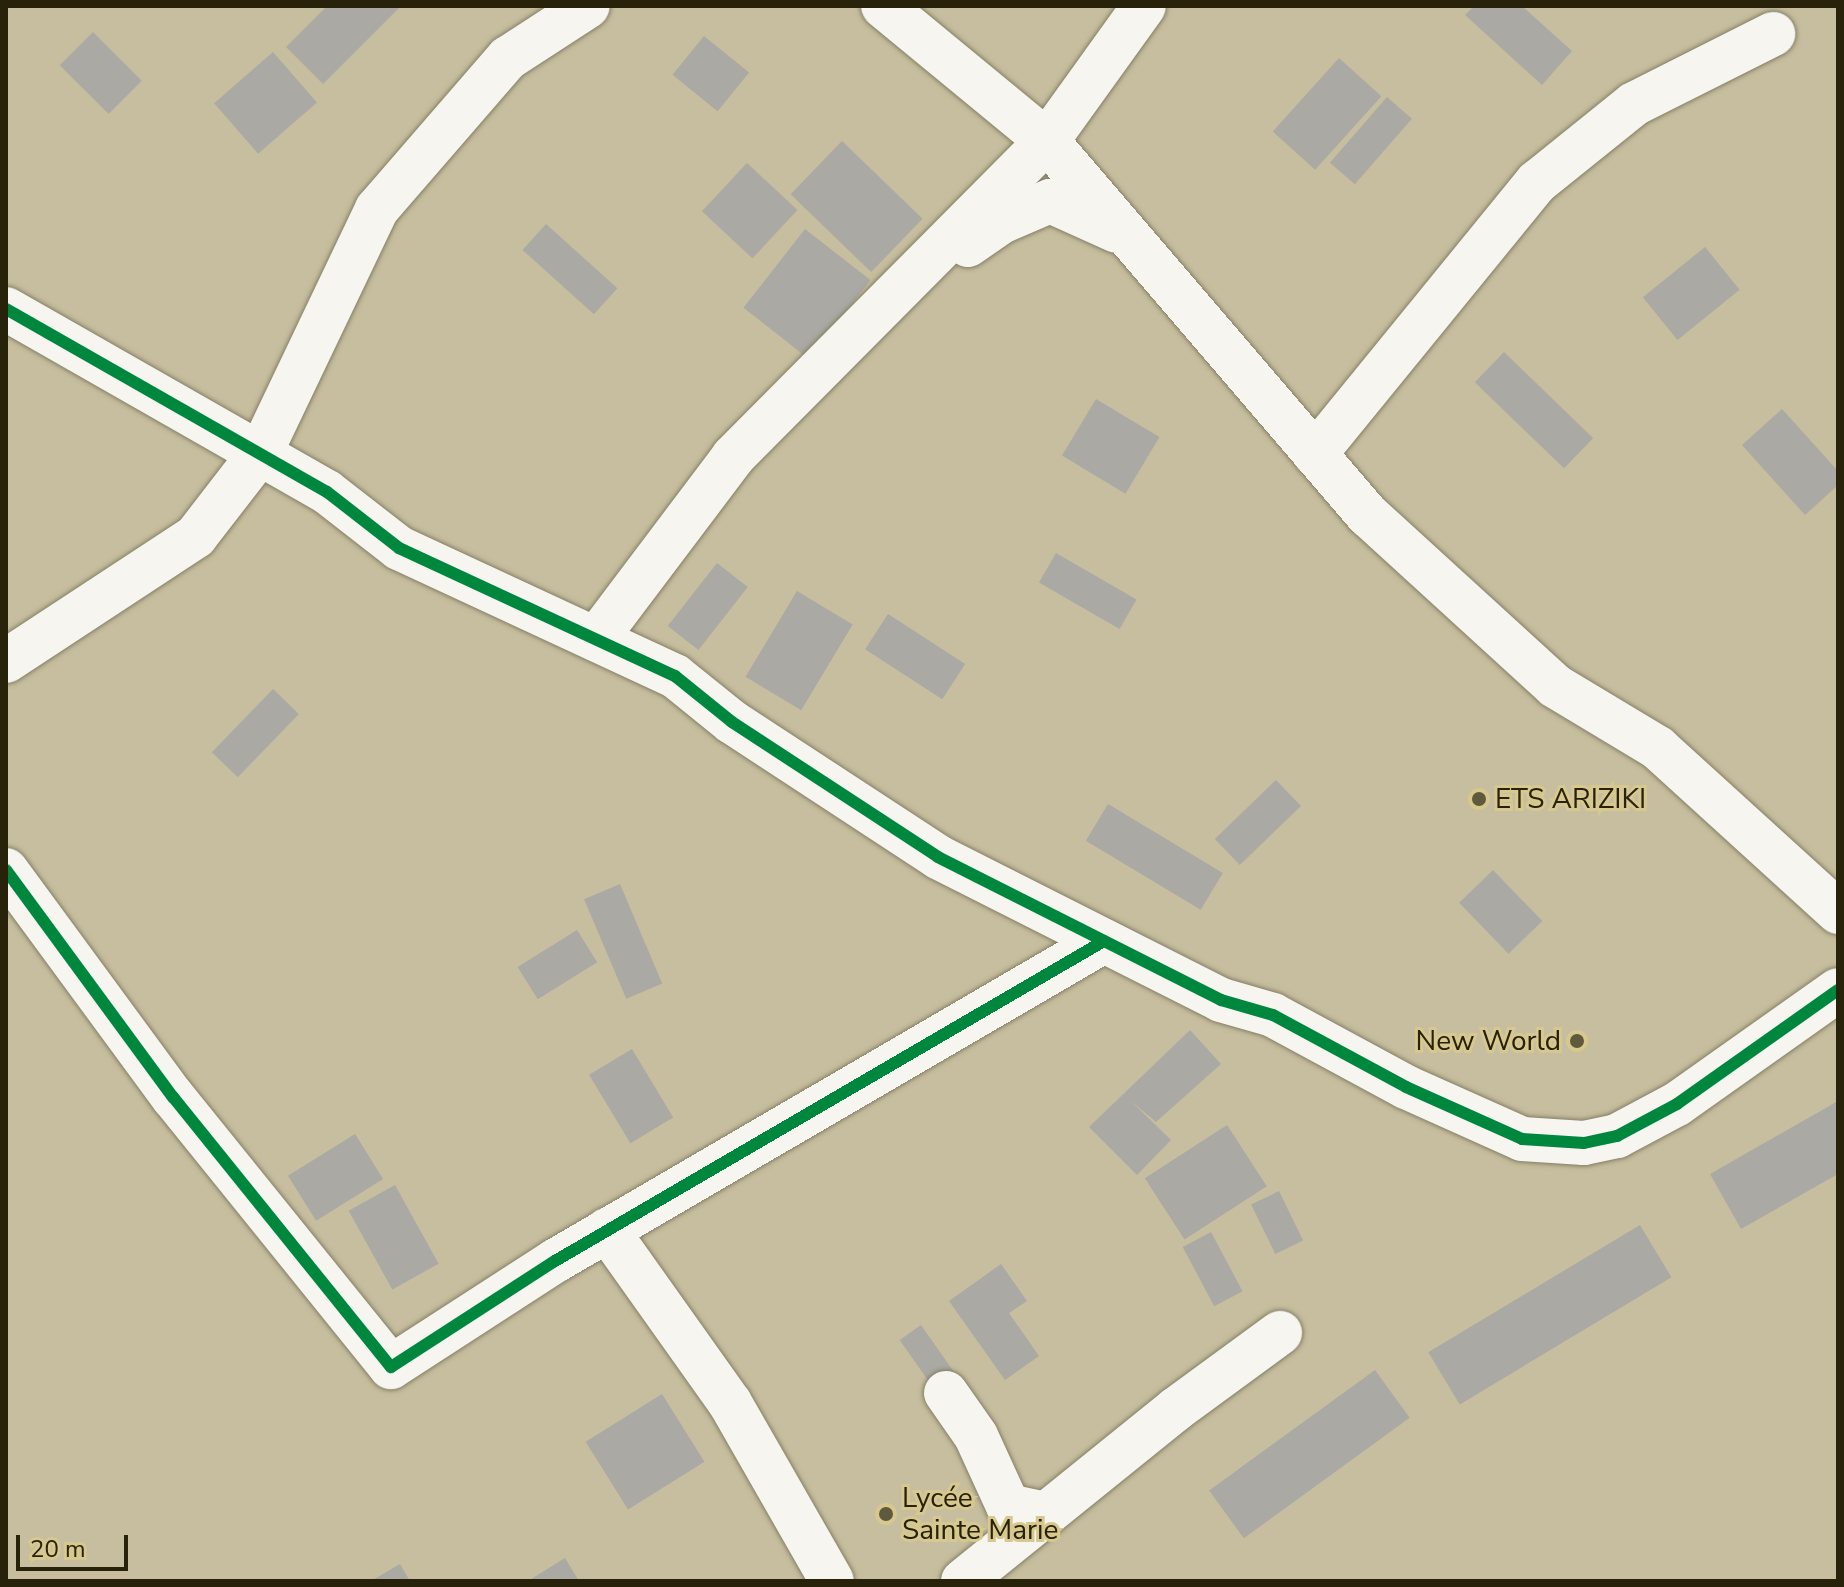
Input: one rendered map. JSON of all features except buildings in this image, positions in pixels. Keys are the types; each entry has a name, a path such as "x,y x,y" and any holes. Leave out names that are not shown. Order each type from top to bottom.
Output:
{"street":[{"path":"6,661 196,536 261,452 377,209 508,58 588,6"},
{"path":"883,6 1047,141 1368,515 1555,686 1658,748 1838,912"},
{"path":"596,639 733,457 1047,141 1144,6"},
{"path":"1315,454 1537,182 1634,104 1773,34"},
{"path":"888,302 1001,222 1050,201 1130,237"},
{"path":"6,309 327,492 399,548 675,676 732,722 938,857 1221,1000 1273,1015 1406,1087 1522,1139 1584,1143 1617,1136 1677,1104 1838,990"},
{"path":"6,870 173,1097 391,1367 607,1230 1104,941"},
{"path":"607,1230 730,1403 832,1581"},
{"path":"963,1581 1176,1409 1280,1333"},
{"path":"946,1393 976,1436 1008,1506 1046,1514"}],"cycle path":[{"path":"6,309 327,492 399,548 675,676 732,722 938,857 1221,1000 1273,1015 1406,1087 1522,1139 1584,1143 1617,1136 1677,1104 1838,990"},
{"path":"6,870 173,1097 391,1367 555,1261 1104,941"}],"place":[{"name":"ETS ARIZIKI","path":"1479,799"},
{"name":"New World","path":"1577,1041"},
{"name":"Lycée Sainte Marie","path":"886,1514"}]}
